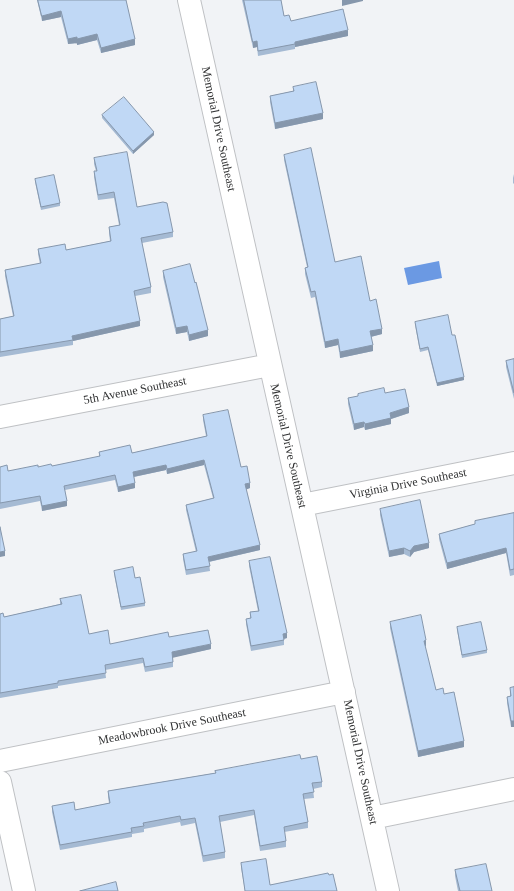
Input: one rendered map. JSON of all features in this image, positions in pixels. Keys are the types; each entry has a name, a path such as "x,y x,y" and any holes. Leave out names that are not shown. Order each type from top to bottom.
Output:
{"street":[{"name":"Memorial Drive Southeast","path":"189,0 388,891"},
{"name":"5th Avenue Southeast","path":"0,417 270,365"},
{"name":"Virginia Drive Southeast","path":"302,505 514,463"},
{"name":"Meadowbrook Drive Southeast","path":"0,761 344,692"},
{"path":"0,782 24,891"},
{"path":"372,818 514,790"}],"water":[{"path":"439,261 442,278 408,285 404,268"}],"building":[{"path":"38,0 126,0 135,39 101,48 97,34 77,39 77,37 68,39 61,11 42,16"},
{"path":"244,0 281,0 284,16 289,15 291,21 343,9 348,30 295,42 295,44 258,51 257,41 253,42"},
{"path":"316,82 323,113 275,123 270,96 294,91 293,87"},
{"path":"124,97 154,132 133,151 102,115"},
{"path":"311,148 335,262 361,256 370,301 376,299 382,329 370,331 373,345 340,352 338,339 325,342 315,291 311,292 305,268 308,267 284,155"},
{"path":"127,152 137,207 163,202 167,203 173,232 141,238 151,287 134,291 140,321 72,336 73,340 0,352 0,319 14,316 5,270 41,263 38,249 65,244 66,250 111,241 109,227 120,225 114,192 98,195 94,171 97,171 94,158"},
{"path":"54,175 60,203 41,207 35,179"},
{"path":"190,264 208,330 189,335 187,326 176,328 163,271"},
{"path":"448,315 452,335 455,335 464,377 437,383 428,347 420,349 415,322"},
{"path":"514,359 514,393 506,361"},
{"path":"384,388 385,393 405,389 409,407 390,413 391,418 365,424 364,422 354,424 348,398"},
{"path":"228,410 241,467 247,466 250,483 245,484 260,545 208,557 210,566 186,570 183,554 197,551 186,505 214,498 204,460 167,469 166,465 133,472 135,483 118,487 115,475 64,486 67,501 42,506 40,496 0,503 0,467 7,465 8,471 38,465 38,467 51,464 52,466 100,456 99,452 130,445 132,453 207,436 203,415"},
{"path":"420,500 429,543 414,546 410,551 404,548 389,551 380,509"},
{"path":"514,513 514,569 510,570 506,548 447,563 439,534 475,524 475,521"},
{"path":"0,527 5,551 0,552"},
{"path":"270,557 287,633 283,634 284,640 251,646 246,619 251,618 250,612 259,611 249,561"},
{"path":"133,567 135,578 140,577 145,603 121,607 114,571"},
{"path":"81,595 89,634 108,630 110,644 168,632 169,637 208,630 211,644 172,652 173,662 145,667 143,658 105,665 106,673 0,693 0,614 3,613 4,617 62,604 60,599"},
{"path":"421,615 426,640 424,641 436,690 443,688 444,694 454,692 464,741 418,751 390,622"},
{"path":"481,622 487,650 462,655 457,627"},
{"path":"514,687 514,721 511,721 507,697 511,696 510,688"},
{"path":"300,755 301,759 317,756 322,782 312,783 314,792 303,794 308,822 284,827 286,841 260,846 254,810 219,816 225,852 203,856 195,818 181,820 180,816 143,823 144,826 131,828 132,832 60,845 52,806 74,802 75,810 110,803 108,791 216,773 215,771"},
{"path":"266,859 270,885 328,873 329,875 333,874 337,891 245,891 241,863"},
{"path":"486,864 492,891 460,891 455,870"},
{"path":"116,882 118,891 80,891"}]}
